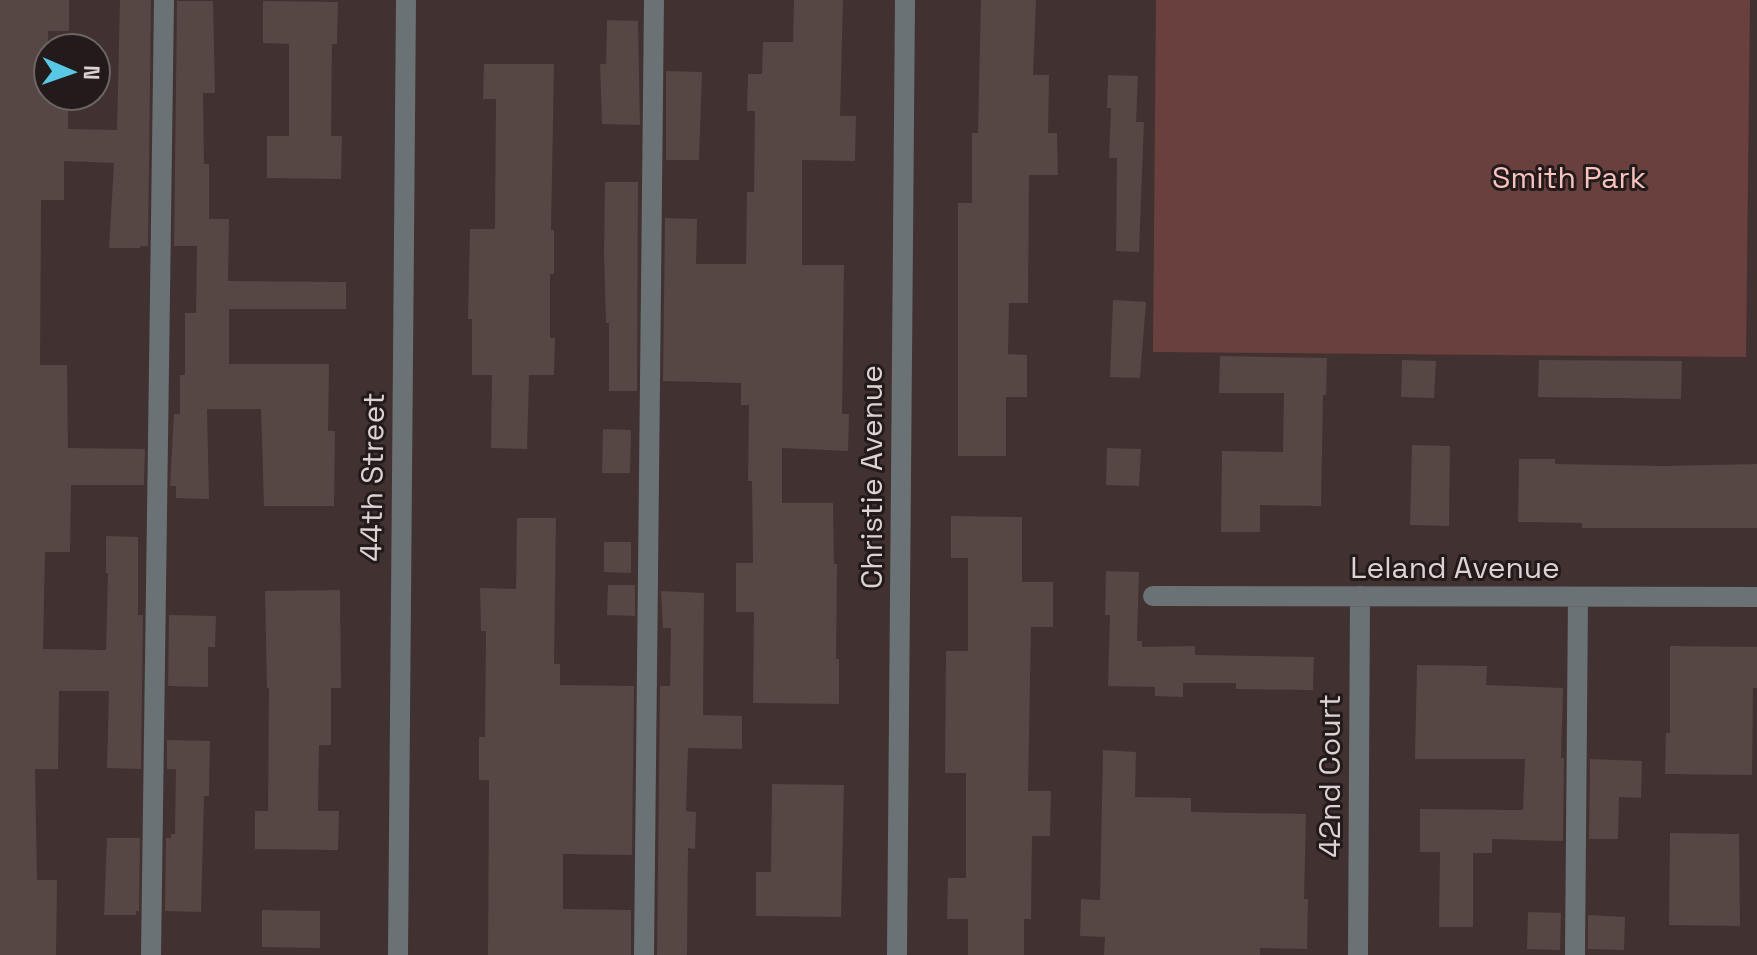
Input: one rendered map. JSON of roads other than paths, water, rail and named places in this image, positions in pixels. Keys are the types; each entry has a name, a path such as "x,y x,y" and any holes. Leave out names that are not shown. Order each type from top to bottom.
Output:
{"street":[{"path":"151,955 164,0"},
{"name":"44th Street","path":"398,955 406,0"},
{"path":"644,955 654,0"},
{"name":"Christie Avenue","path":"897,955 905,0"},
{"name":"Leland Avenue","path":"1153,596 1757,597"},
{"name":"42nd Court","path":"1358,955 1360,596"},
{"path":"1575,955 1578,597"}],"park label":[{"name":"Smith Park","path":"1569,177"}]}
